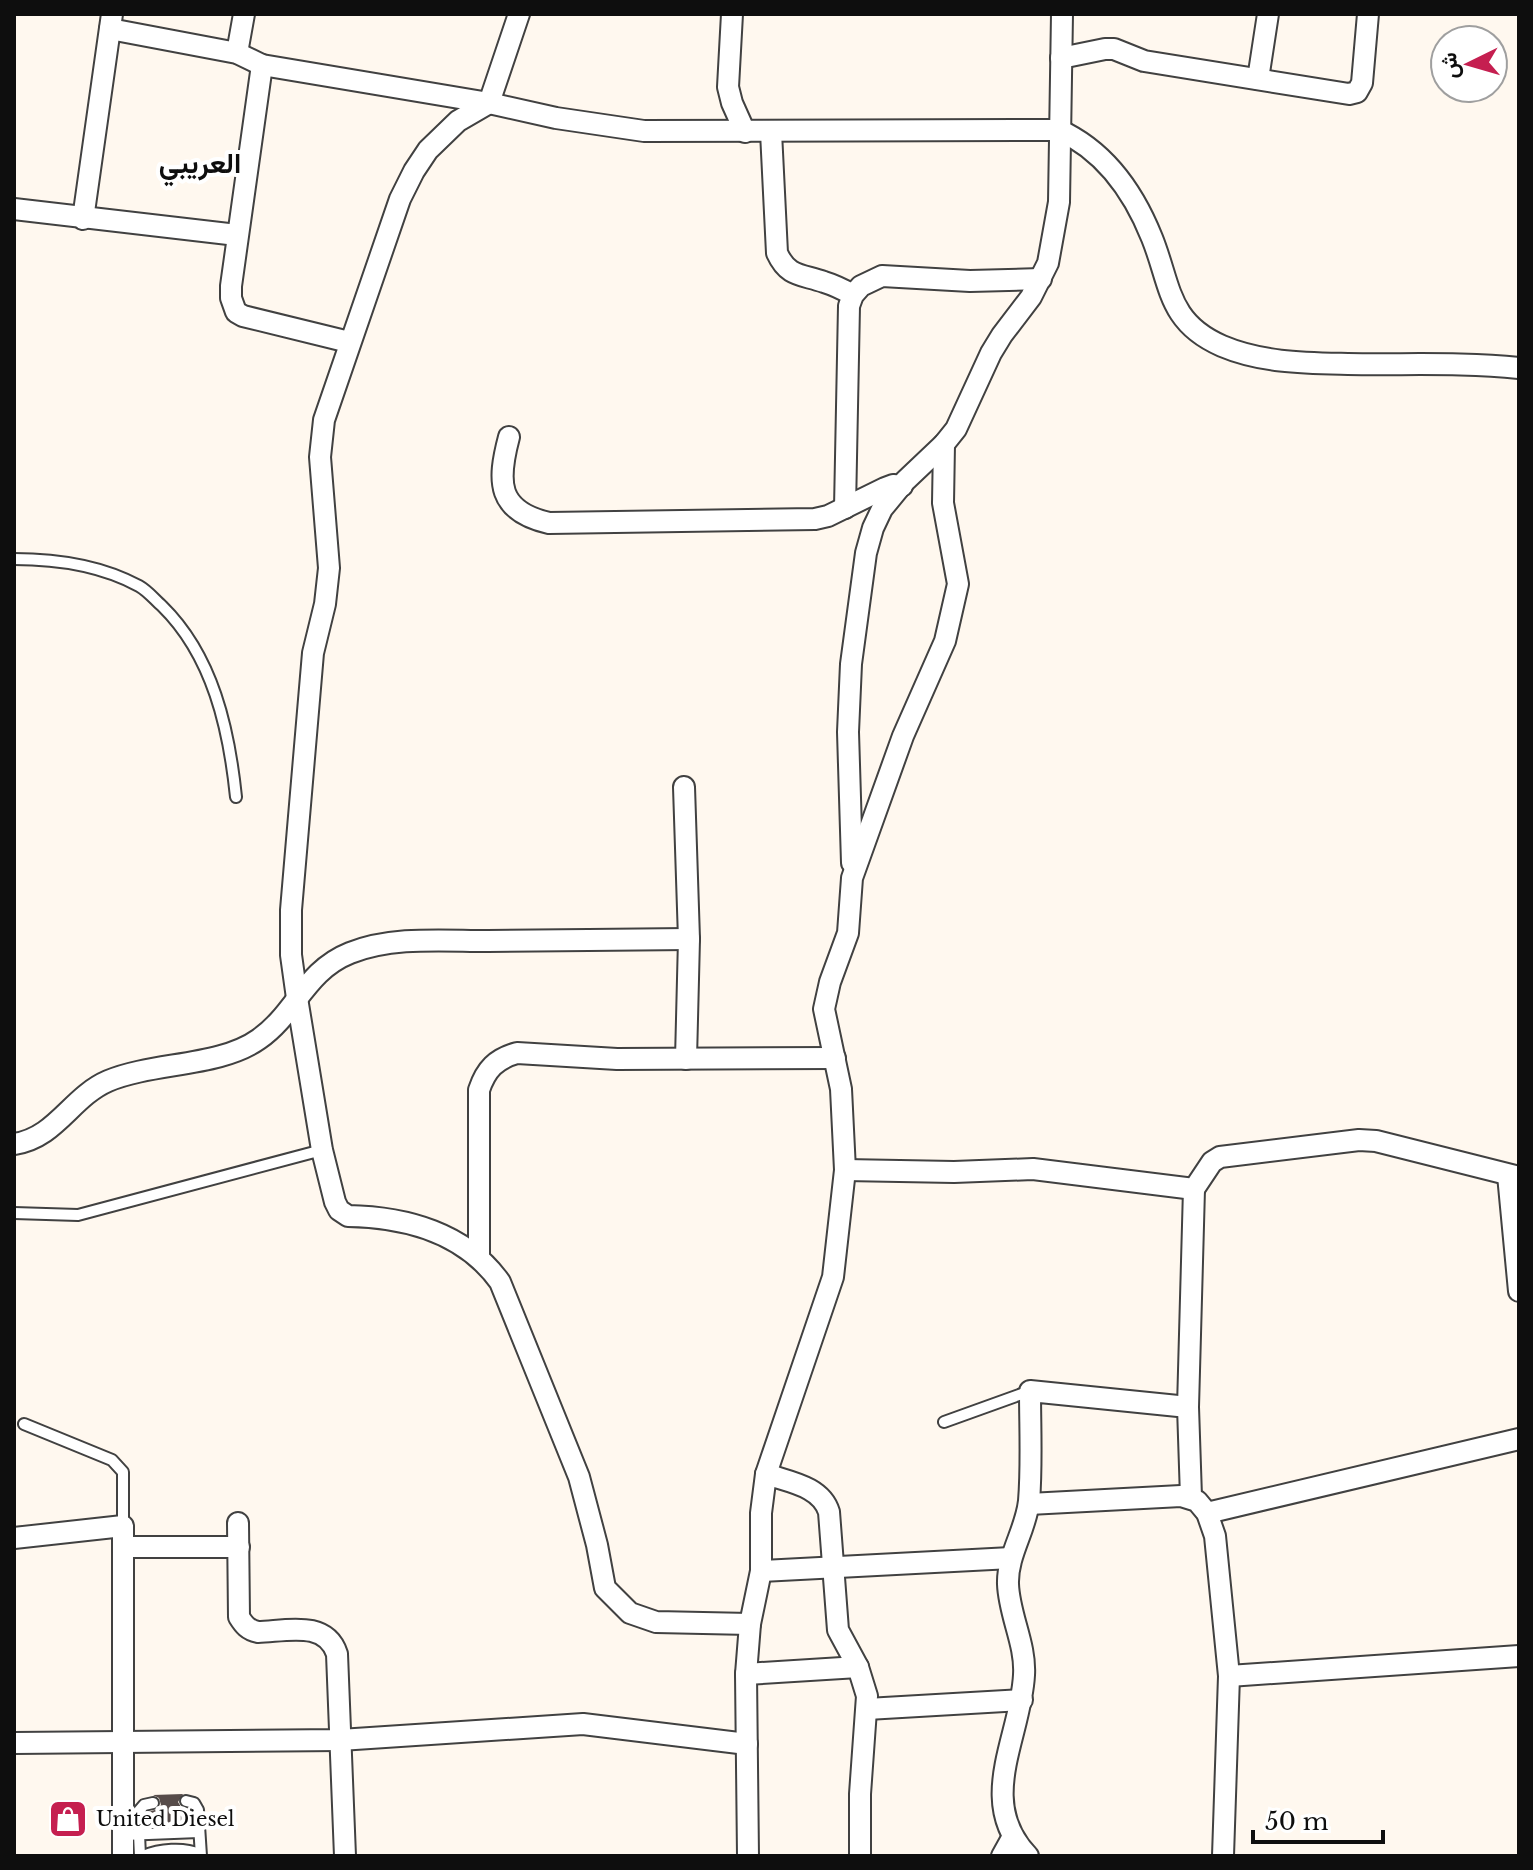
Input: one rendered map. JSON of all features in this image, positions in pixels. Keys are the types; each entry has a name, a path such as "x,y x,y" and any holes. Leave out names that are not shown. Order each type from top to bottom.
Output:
{"street":[{"path":"237,53 244,14"},
{"path":"519,14 489,103 458,121 428,150 400,199 324,420 320,457 329,568 325,604 313,653 293,864 291,955 297,998 322,1150 339,1210 348,1216 415,1223 453,1239 479,1256 496,1275 508,1297 579,1477 605,1588 630,1613 656,1622 750,1624"},
{"path":"732,14 728,87 745,132"},
{"path":"748,1856 746,1674 750,1624 761,1571 761,1513 766,1474 833,1277 845,1170 841,1089 824,1009 830,982 848,933 852,878 848,732 856,612 873,528 882,509 956,429 1002,335 1041,279 1054,239 1057,214 1062,14"},
{"path":"1258,79 1268,14"},
{"path":"1061,58 1098,49 1114,49 1144,61 1349,94 1357,92 1362,83 1368,14"},
{"path":"83,219 111,21 237,53 262,65 489,103 604,127 644,131 745,132 1059,130 1093,150 1127,190 1148,228 1164,280 1179,312 1206,337 1222,346 1278,361 1519,368"},
{"path":"262,65 231,298 236,312 243,316 349,342"},
{"path":"771,132 777,253 783,265 803,277 853,295"},
{"path":"14,209 237,235"},
{"path":"845,508 848,318 853,295 871,279 882,276 970,281 1041,279"},
{"path":"509,437 501,466 503,490 511,507 527,518 549,523 804,520 828,516 885,488 902,486"},
{"path":"852,878 903,736 945,641 958,584 943,503 944,444"},
{"path":"684,787 689,939 686,1059"},
{"path":"14,1144 43,1135 91,1089 108,1081 129,1073 224,1054 260,1039 280,1020 312,978 330,962 352,952 402,942 689,939"},
{"path":"479,1256 479,1090 483,1077 492,1065 504,1057 517,1053 617,1059 835,1058"},
{"path":"1223,1856 1229,1676 1215,1536 1207,1513 1191,1497 1188,1407 1194,1189 1212,1162 1220,1157 1359,1140 1376,1141 1513,1176 1519,1291"},
{"path":"845,1170 954,1172 1033,1169 1194,1189"},
{"path":"1028,1856 1012,1838 1005,1813 1002,1772 1022,1700 1024,1670 1008,1585 1011,1558 1029,1504 1030,1391 1188,1407"},
{"path":"1207,1513 1519,1439"},
{"path":"766,1474 812,1491 823,1499 829,1512 838,1630 858,1667 867,1696 860,1794 860,1856"},
{"path":"1029,1504 1191,1497"},
{"path":"238,1523 239,1617 243,1624 258,1632 315,1630 333,1642 337,1654 345,1856"},
{"path":"14,1538 123,1526 123,1742 128,1842"},
{"path":"123,1547 239,1547"},
{"path":"761,1571 1011,1558"},
{"path":"1229,1676 1519,1656"},
{"path":"746,1674 858,1667"},
{"path":"867,1709 1022,1700"},
{"path":"14,1743 340,1740 583,1724 747,1744"},
{"path":"1002,1856 1012,1838"}],"lane":[{"path":"14,559 70,563 110,573 142,587 173,617 194,646 218,697 232,756 236,797"},
{"path":"14,1213 78,1215 322,1150"},
{"path":"944,1422 1030,1391"},
{"path":"24,1424 120,1466 123,1472 123,1526"},
{"path":"128,1842 141,1856 186,1850 200,1855 196,1806 186,1801"},
{"path":"128,1842 140,1808 153,1803"},
{"path":"128,1842 199,1832"}],"building":[{"path":"183,1794 178,1802 188,1810 189,1824 149,1826 148,1812 161,1805 159,1798 153,1795"}],"place":[{"name":"United Diesel","path":"68,1819"}],"district":[{"name":"العريبي","path":"200,163"}]}
